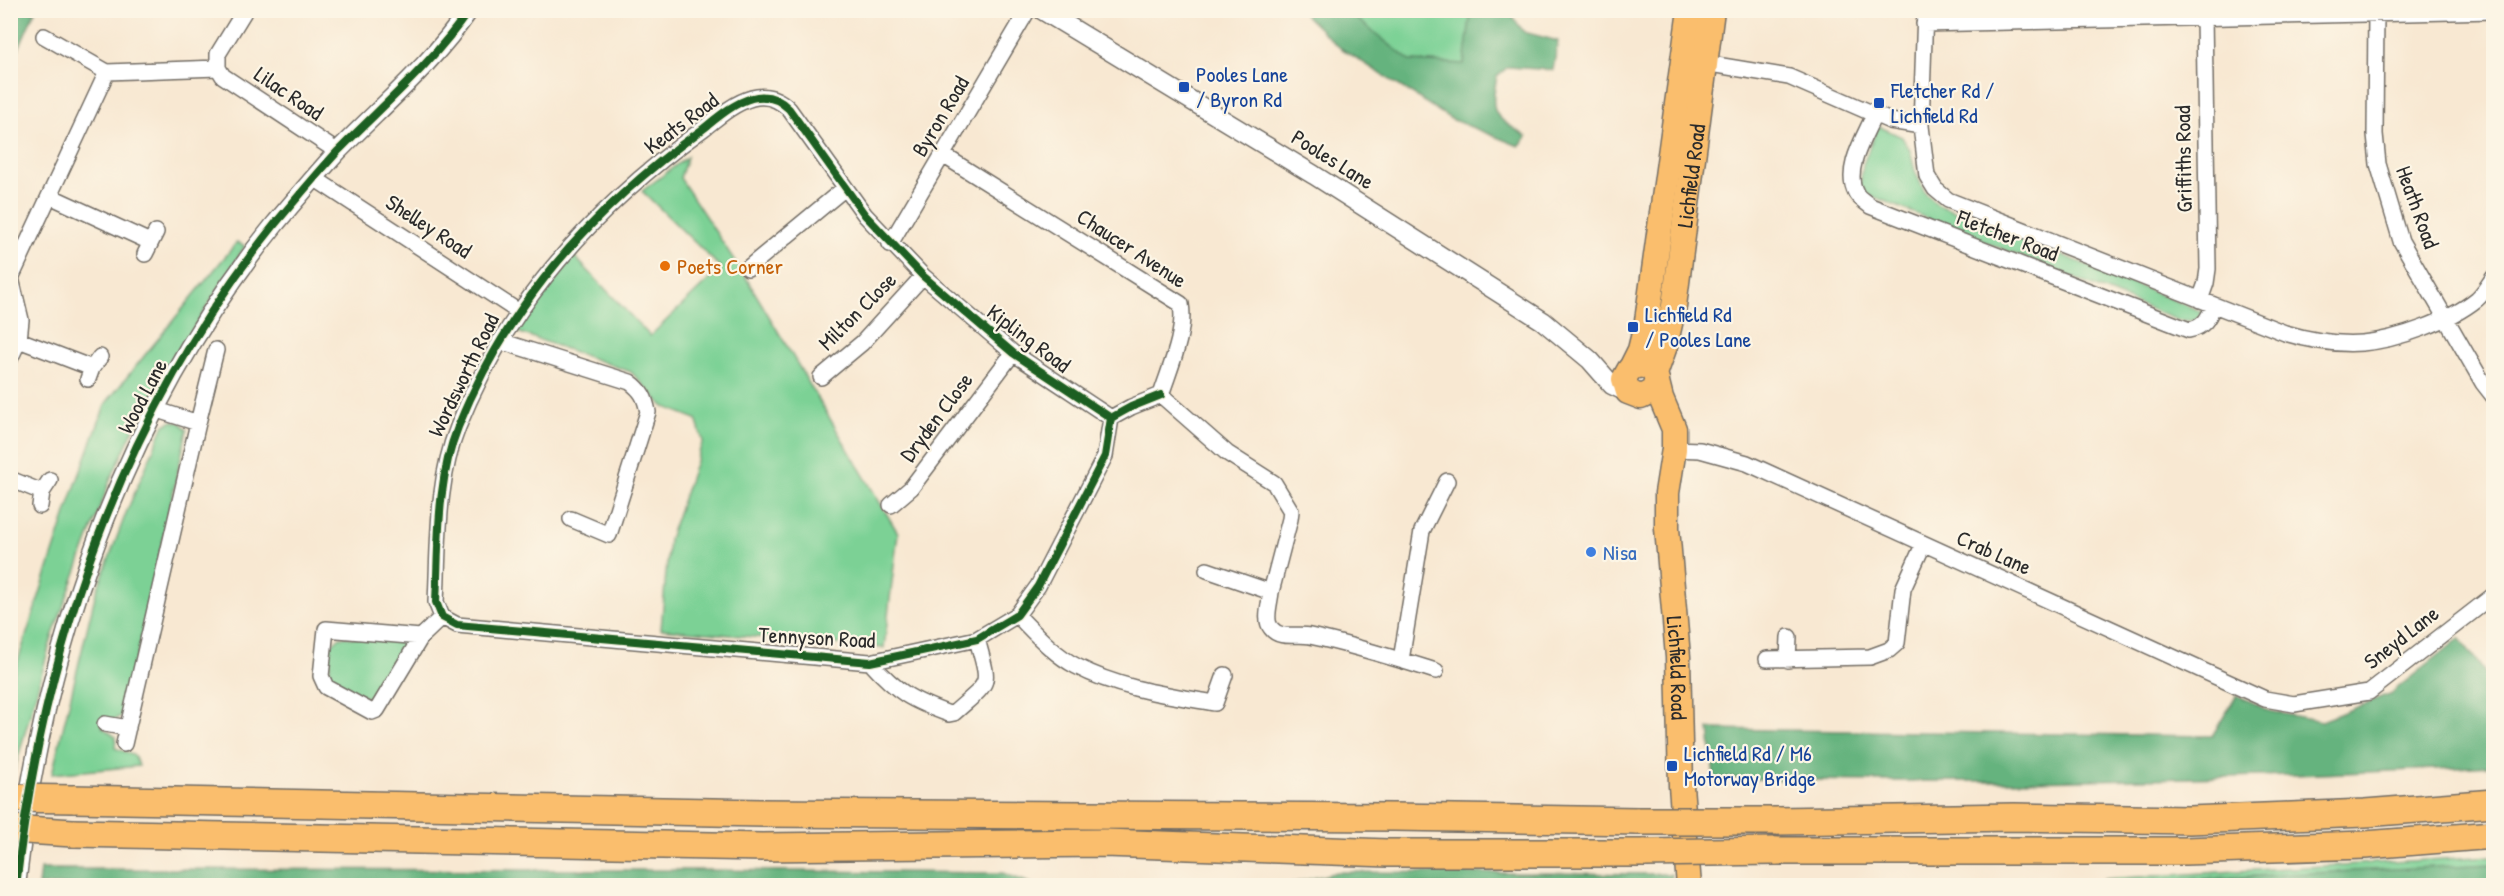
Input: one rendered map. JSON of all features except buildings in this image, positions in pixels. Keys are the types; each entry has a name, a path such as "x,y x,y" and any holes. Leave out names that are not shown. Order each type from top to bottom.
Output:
{"highway":[{"path":"10,798 762,813 1638,821 2014,817 2189,820 2365,813 2493,803"},
{"path":"10,829 73,833 762,847 1105,843 1388,853 2185,851 2365,845 2493,835"}],"main road":[{"name":"Lichfield Road","path":"1689,885 1681,786 1678,657 1667,528 1667,493 1674,448 1674,429 1656,377 1674,306 1694,61 1690,10"},
{"name":"Lichfield Road","path":"1630,369 1640,350 1647,321 1694,61 1712,10"},
{"path":"1633,395 1641,398 1650,395 1656,387 1656,377 1647,366 1637,365 1630,369 1624,383 1633,395 1648,412 1659,434 1674,448"}],"street":[{"path":"44,36 107,72 218,68 218,54 245,10"},
{"name":"Wood Lane","path":"16,885 30,786 65,636 100,528 154,409 207,318 314,178 438,51 469,10"},
{"name":"Byron Road","path":"890,244 1028,10"},
{"name":"Pooles Lane","path":"1042,10 1314,175 1543,321 1590,360 1612,385 1633,395"},
{"path":"1924,17 2204,16 2493,11"},
{"name":"Heath Road","path":"2376,12 2375,134 2378,164 2401,241 2493,397"},
{"name":"Griffiths Road","path":"2204,16 2207,302"},
{"name":"Fletcher Road","path":"1924,17 1921,126 1927,176 1935,189 1948,200 2285,333 2324,341 2361,343 2388,338 2446,318 2475,300 2493,277"},
{"path":"1694,61 1790,77 1890,121 1921,126"},
{"name":"Lilac Road","path":"218,68 223,76 338,152"},
{"path":"10,359 19,340 21,320 10,278 107,72"},
{"name":"Keats Road","path":"519,312 540,282 627,190 736,104 753,97 773,98 789,109 845,188 890,244"},
{"name":"Fletcher Road","path":"1874,115 1854,161 1852,180 1856,194 1870,206 2189,330 2199,328 2207,321 2207,302"},
{"name":"Chaucer Avenue","path":"943,155 1180,304 1183,314 1181,330 1161,395"},
{"name":"Shelley Road","path":"314,178 519,312"},
{"path":"748,268 845,188"},
{"path":"50,196 150,243"},
{"name":"Kipling Road","path":"890,244 923,276 1013,353 1111,418"},
{"name":"Milton Close","path":"821,377 862,343 923,276"},
{"name":"Wordsworth Road","path":"442,617 436,602 441,487 458,428 500,341 519,312"},
{"path":"19,340 93,368"},
{"path":"500,341 630,382 642,392 645,399 648,412 609,535 571,519"},
{"path":"124,744 216,350"},
{"name":"Dryden Close","path":"891,505 911,488 1013,353"},
{"name":"Pooles Lane","path":"1590,360 1605,367 1630,369"},
{"path":"1111,418 1161,395 1227,453 1274,483 1291,511 1271,592 1267,622 1270,628 1279,635 1301,634 1341,642 1436,671"},
{"name":"Wood Lane","path":"154,409 198,423"},
{"name":"Tennyson Road","path":"442,617 457,625 870,662 977,639 1017,615 1038,586 1105,456 1111,418"},
{"name":"Crab Lane","path":"1674,448 1700,450 1747,463 2265,699 2294,704"},
{"path":"10,479 44,492"},
{"path":"1401,660 1422,531 1447,481"},
{"path":"1767,659 1870,657 1889,650 1897,643 1903,589 1923,545"},
{"path":"1207,570 1271,592"},
{"name":"Sneyd Lane","path":"2294,704 2368,692 2493,595"},
{"path":"1017,615 1047,645 1075,665 1101,677 1154,693 1215,703 1225,675"},
{"path":"421,637 326,629 321,676 326,687 372,712 376,710 421,637 442,617"},
{"path":"1788,660 1789,637"},
{"name":"Tennyson Road","path":"870,662 888,683 913,701 949,714 954,713 984,686 987,677 977,639"},
{"path":"105,724 128,728"}],"green space":[{"path":"10,11 35,11 11,66"},
{"path":"1301,11 1347,11 1410,61 1464,64 1471,11 1508,11 1524,32 1558,41 1553,70 1508,67 1497,76 1494,108 1501,119 1527,137 1519,146 1451,119 1339,47"},
{"path":"1347,11 1471,11 1465,64 1410,61"},
{"path":"1878,126 1902,137 1910,150 1915,171 1925,193 1938,205 2203,312 2195,321 2177,320 1867,194 1860,186 1863,164"},
{"path":"687,157 680,178 748,281 898,533 884,648 661,629 669,539 703,441 696,419 663,406 631,372 517,332 574,256 650,336 721,268 642,191"},
{"path":"237,242 245,246 144,407 111,478 52,637 14,772 11,772 11,682 73,492 106,403"},
{"path":"172,421 181,423 187,430 124,714 102,727 116,737 115,748 134,755 139,766 52,774 95,596 126,513 164,425"},
{"path":"340,637 405,640 401,656 392,672 370,698 345,692 329,680 331,645"},
{"path":"2460,638 2493,684 2493,766 2299,775 2104,780 1909,781 1714,778 1709,729 2212,736 2237,695 2269,711 2322,721 2391,693"},
{"path":"2493,856 2493,885 2100,886 2104,879"},
{"path":"2493,864 2493,885 2072,885"},
{"path":"40,869 1003,873 1035,885 38,885"},
{"path":"1337,872 1671,874 1673,885 1287,885"}],"cycle path":[{"path":"16,886 29,796 46,708 70,621 99,536 133,453 174,373 221,297 275,224 338,151 424,66 469,10"},
{"path":"1111,418 1105,456 1038,586 1017,615 977,639 870,662 457,625 442,617 436,602 442,491 451,448 478,382 511,324 559,260 627,190 720,115 752,98 772,98 789,109 865,215 923,276 1013,353 1111,418 1161,395"}],"place":[{"name":"Pooles Lane / Byron Rd","path":"1184,87"},
{"name":"Fletcher Rd / Lichfield Rd","path":"1879,103"},
{"name":"Poets Corner","path":"665,266"},
{"name":"Lichfield Rd / Pooles Lane","path":"1633,327"},
{"name":"Nisa","path":"1591,552"},
{"name":"Lichfield Rd / M6 Motorway Bridge","path":"1672,766"}]}
